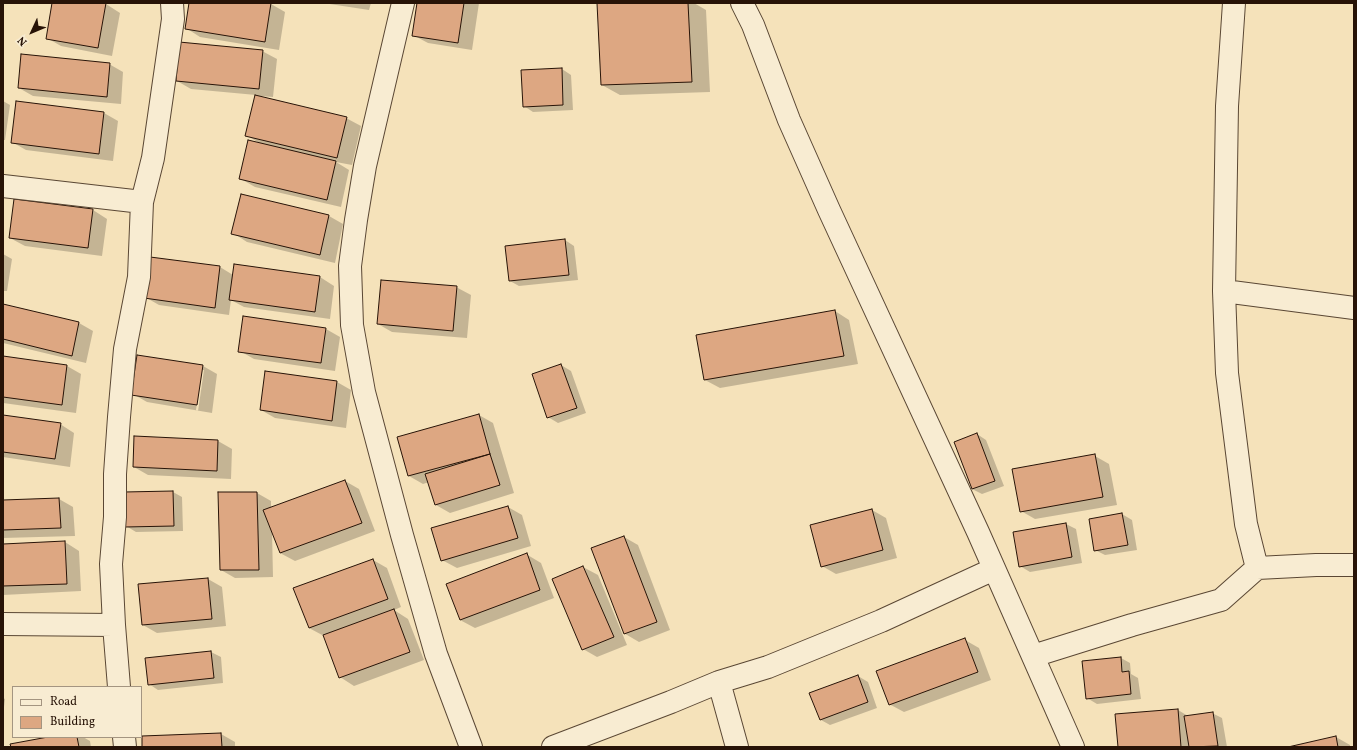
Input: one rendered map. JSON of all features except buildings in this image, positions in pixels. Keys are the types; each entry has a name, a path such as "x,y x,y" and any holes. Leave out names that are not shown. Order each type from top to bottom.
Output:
{"street":[{"path":"119,686 111,564 115,516 115,474 126,349 139,278 142,202 153,158 173,19 172,3"},
{"path":"403,3 365,166 356,220 350,266 352,325 364,392 402,535 436,654 471,747"},
{"path":"742,3 753,25 789,120 829,210 994,569 1073,747"},
{"path":"1234,3 1227,106 1224,291 1227,373 1246,524 1257,568"},
{"path":"3,186 142,202"},
{"path":"1224,291 1354,308"},
{"path":"1032,656 1220,600 1257,568 1354,565"},
{"path":"553,747 719,682 768,667 874,624 994,569"},
{"path":"3,624 114,625"},
{"path":"719,682 737,747"}]}
